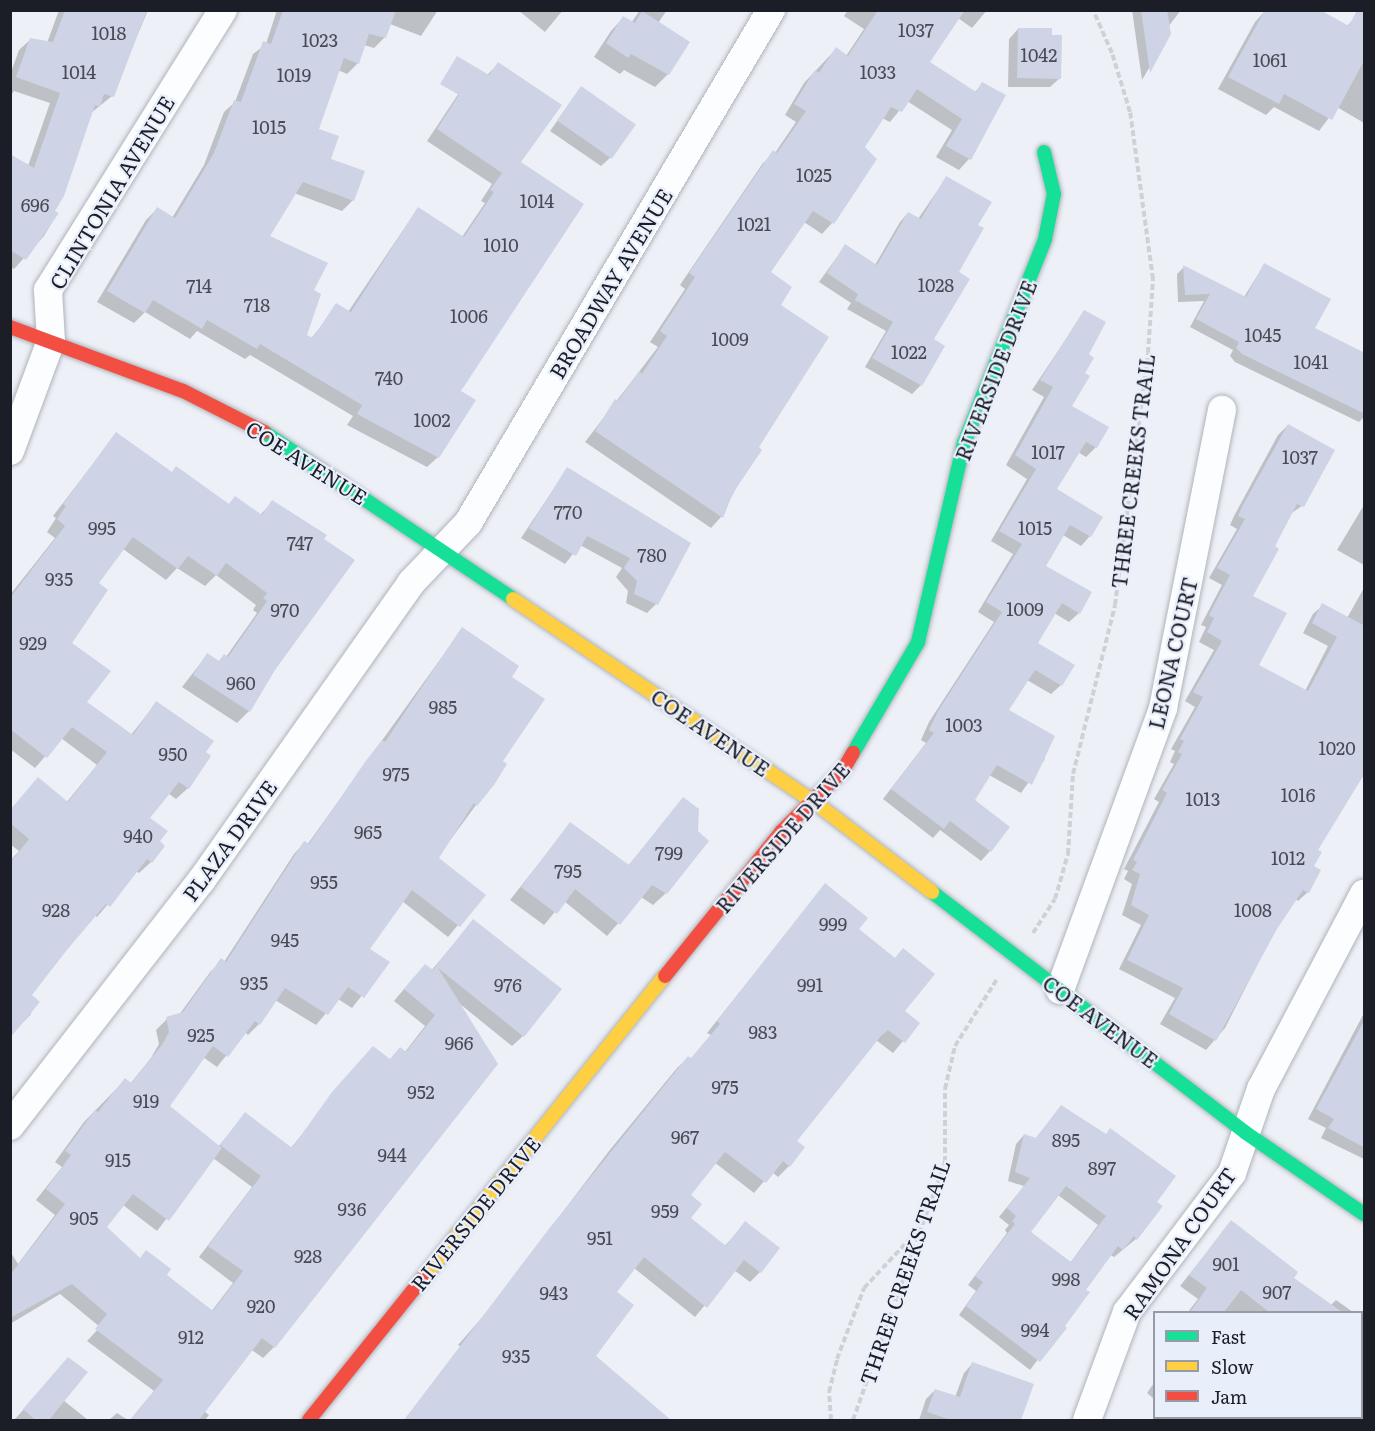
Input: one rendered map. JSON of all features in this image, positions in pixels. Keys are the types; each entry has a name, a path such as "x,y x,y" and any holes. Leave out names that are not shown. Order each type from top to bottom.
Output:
{"street":[{"name":"CLINTONIA AVENUE","path":"10,451 51,341 48,290 223,10"},
{"name":"BROADWAY AVENUE","path":"442,550 468,523 771,10"},
{"name":"RIVERSIDE DRIVE","path":"309,1420 780,832 843,770 918,642 964,443 1045,239 1054,194 1044,152"},
{"name":"COE AVENUE","path":"10,327 183,391 267,434 813,801 1246,1133 1365,1214"},
{"name":"LEONA COURT","path":"1060,990 1163,708 1222,410"},
{"name":"PLAZA DRIVE","path":"10,1126 201,881 411,583 442,550"},
{"name":"RAMONA COURT","path":"1087,1420 1127,1312 1232,1173 1261,1089 1365,894"}],"path":[{"name":"THREE CREEKS TRAIL","path":"1037,927 1055,900 1068,854 1073,774 1115,605 1148,353 1153,279 1130,112 1112,53 1093,10"},
{"name":"THREE CREEKS TRAIL","path":"854,1420 945,1162 945,1089 955,1046 992,989"},
{"path":"831,1420 830,1392 837,1359 864,1288 923,1225"}],"building":[{"path":"65,10 147,10 114,97 104,94 100,107 95,105 64,196 55,211 59,213 26,260 10,250 10,154 34,168 60,93 16,77 30,38 53,42"},
{"path":"283,10 396,10 386,38 369,34 359,64 344,58 319,129 339,136 331,159 365,171 354,201 303,182 270,236 328,263 314,290 321,294 307,335 313,338 336,303 351,312 418,207 464,237 494,192 490,190 502,173 437,129 459,95 440,84 457,56 489,75 498,62 562,105 521,162 584,204 461,391 476,400 439,458 357,414 362,405 260,344 257,349 207,320 202,329 153,300 145,313 107,291 157,207 175,218 214,153 234,100 241,102 263,41 271,44"},
{"path":"878,10 965,10 930,62 976,92 982,82 1006,95 971,160 946,146 962,119 917,89 902,112 891,107 865,147 877,159 834,224 813,211 771,272 792,287 781,305 829,337 759,447 762,450 733,493 723,518 595,431 615,399 618,401 639,371 642,374 667,336 660,331 695,277 689,273 773,150 777,153 806,111 794,104 815,70 819,73 836,47 848,56"},
{"path":"1141,10 1167,10 1171,34 1150,73"},
{"path":"1265,10 1320,10 1349,26 1357,10 1365,10 1365,59 1332,120 1284,94 1279,104 1228,77"},
{"path":"642,11 690,42 669,75 631,54 628,58 606,43 623,16 635,23"},
{"path":"1018,28 1052,28 1052,35 1062,35 1061,79 1017,78"},
{"path":"581,86 636,124 612,159 557,120"},
{"path":"946,176 992,202 978,225 984,228 959,272 970,279 934,339 945,346 922,386 872,358 893,322 855,300 858,294 827,273 845,244 877,265 908,212 921,219"},
{"path":"1264,263 1331,299 1315,328 1365,353 1365,414 1242,354 1236,348 1239,342 1196,319 1210,294 1185,295 1183,265 1246,297"},
{"path":"1084,310 1106,322 1089,354 1094,358 1085,373 1090,376 1072,406 1109,427 1097,448 1086,442 1057,489 1103,517 1091,537 1070,525 1046,566 1092,592 1080,614 1062,603 1038,643 1075,665 1062,686 1035,670 1009,710 1055,736 1032,785 997,765 975,800 1010,827 991,852 950,821 944,829 891,789 934,733 929,730 938,711 1002,612 986,602 1022,544 999,531 1036,469 1015,455 1053,387 1040,380"},
{"path":"1288,424 1335,450 1304,507 1297,504 1275,546 1279,549 1253,596 1287,613 1259,665 1308,691 1337,637 1312,623 1322,603 1365,626 1365,773 1318,850 1322,852 1314,866 1321,870 1309,893 1303,890 1277,929 1216,1041 1169,1014 1183,988 1127,960 1149,915 1131,905 1140,874 1132,870 1137,862 1133,860 1167,793 1162,790 1182,754 1178,752 1184,741 1180,739 1203,697 1193,692 1222,641 1207,632 1214,618 1209,615 1230,575 1217,568 1245,519 1238,516 1243,505"},
{"path":"116,432 172,472 176,466 229,504 235,496 262,515 272,500 327,535 324,539 355,560 275,670 250,712 193,675 207,653 219,661 224,654 228,657 267,601 263,598 267,593 226,563 217,576 188,556 178,569 133,537 99,583 108,590 72,643 111,671 87,702 133,735 156,701 214,741 206,752 211,756 189,789 179,782 150,818 168,831 160,841 165,846 152,863 147,859 110,907 106,904 66,951 32,995 40,1002 10,1038 10,863 29,839 10,823 10,810 38,777 68,802 107,752 72,727 47,758 10,729 10,598 65,526 57,519 66,506 63,504"},
{"path":"567,467 691,543 658,605 634,594 637,581 624,568 630,558 587,536 576,556 529,528"},
{"path":"462,627 519,666 512,677 545,699 503,761 507,764 494,785 477,806 474,803 439,858 486,895 460,927 412,890 370,949 390,962 364,998 348,987 328,1015 285,988 260,1025 255,1021 228,1057 213,1046 170,1106 222,1148 169,1221 133,1194 107,1227 140,1258 146,1250 171,1269 167,1275 213,1311 243,1271 208,1246 261,1176 220,1145 245,1112 292,1148 332,1092 373,1046 390,1059 400,1047 406,1052 435,1015 404,989 425,964 433,970 473,919 562,989 524,1037 438,968 498,1064 275,1348 262,1338 199,1420 130,1420 163,1380 95,1329 107,1314 72,1284 10,1318 10,1275 65,1204 46,1189 71,1155 65,1151 95,1110 98,1112 125,1078 131,1083 162,1045 169,1032 166,1017 183,1012 221,958 226,962 304,841 309,844 365,762 382,740 385,742"},
{"path":"683,797 699,809 698,831 709,841 667,894 652,885 620,925 575,889 557,914 521,887 570,822 629,865"},
{"path":"825,883 868,918 859,929 895,958 903,948 935,974 905,1011 920,1023 905,1043 888,1030 881,1036 797,1141 805,1147 790,1167 783,1161 766,1183 725,1152 691,1195 702,1204 691,1218 726,1246 745,1221 780,1248 761,1273 744,1260 707,1308 644,1257 617,1292 634,1305 596,1356 671,1420 404,1420 548,1230 688,1056 691,1058 720,1024 717,1021"},
{"path":"1365,1019 1365,1148 1328,1128 1334,1119 1316,1109"},
{"path":"1061,1105 1106,1134 1110,1128 1176,1176 1157,1202 1163,1206 1137,1240 1134,1236 1123,1250 1118,1246 1086,1290 1090,1292 1065,1326 1067,1328 1040,1362 966,1306 983,1282 975,1276 1015,1224 1012,1221 1016,1216 1007,1208 1030,1178 1015,1172 1024,1134 1036,1138","holes":["1066,1186 1106,1216 1071,1262 1031,1232"]},
{"path":"1231,1220 1298,1272 1294,1278 1341,1311 1268,1311 1241,1290 1225,1311 1191,1311 1207,1288 1189,1275"},
{"path":"68,1357 88,1372 49,1420 35,1420 23,1409"},
{"path":"972,1362 1034,1384 1021,1420 951,1420 927,1412 935,1389 960,1397"}],"traffic: fast":[{"path":"853,753 918,642 964,443 1045,239 1054,194 1044,152"},
{"path":"264,432 513,599"},
{"path":"932,892 1246,1133 1364,1214"}],"traffic: slow":[{"path":"513,599 813,801 932,892"},
{"path":"422,1279 665,976"}],"traffic: jam":[{"path":"10,327 183,391 264,432"},
{"path":"665,976 781,832 843,770 853,753"},
{"path":"309,1420 422,1279"}]}
